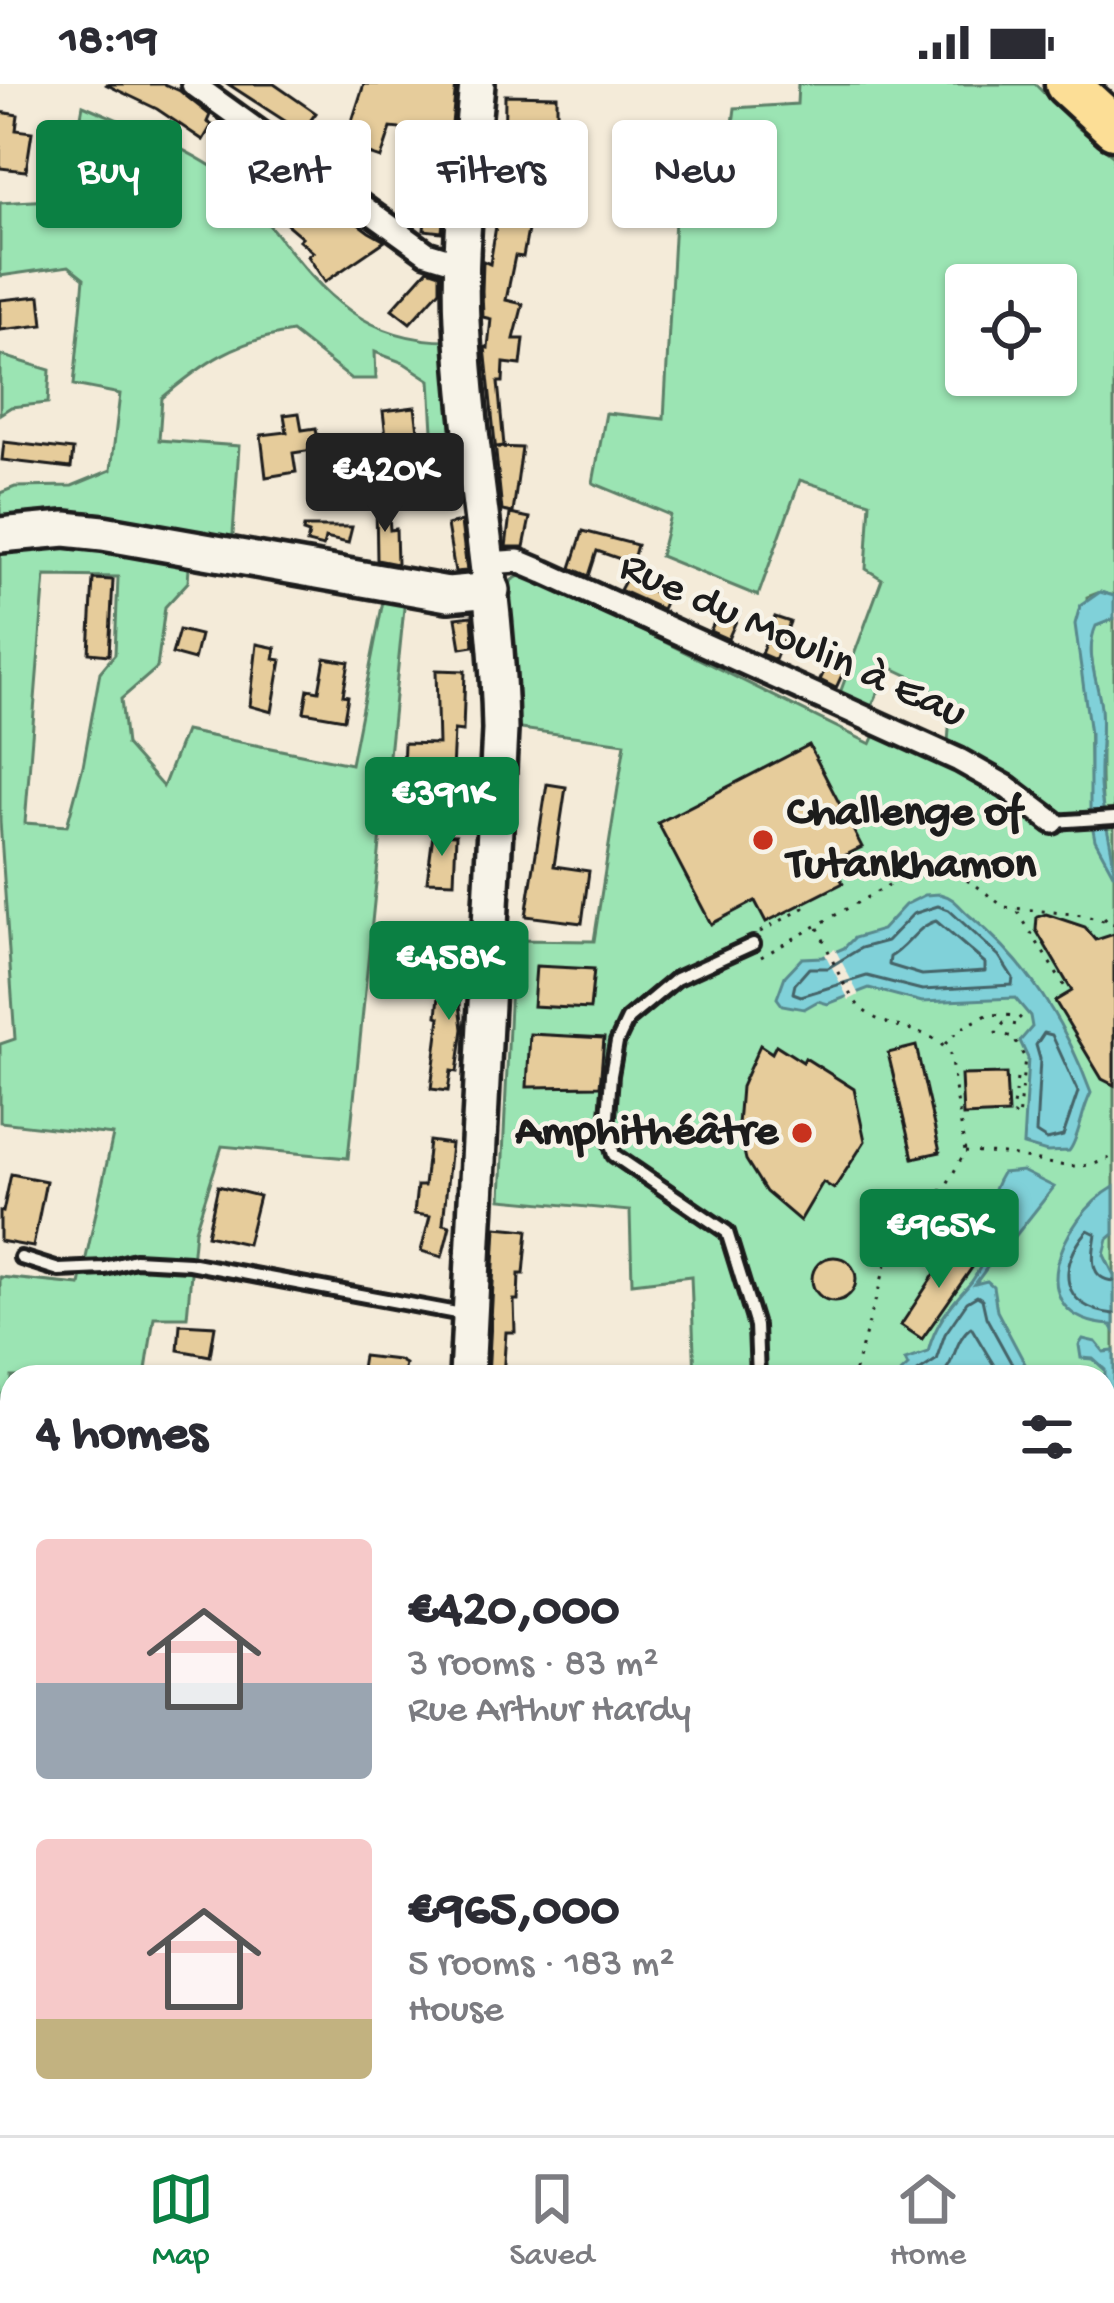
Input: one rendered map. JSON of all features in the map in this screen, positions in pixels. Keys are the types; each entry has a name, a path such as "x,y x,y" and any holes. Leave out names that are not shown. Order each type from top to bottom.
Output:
{"highway":[{"path":"1067,84 1114,127"},
{"path":"1107,84 1114,90"}],"street":[{"path":"193,84 427,253 460,263"},
{"path":"468,1365 500,730 460,263 477,84"},
{"path":"0,535 65,530 103,533 448,594 490,576"},
{"name":"Rue du Moulin à Eau","path":"490,576 518,562 544,572 959,760 1059,823"}],"lane":[{"path":"1059,823 1112,819"},
{"path":"753,944 676,979 628,1019 617,1042 607,1131 614,1155 727,1232 756,1326 758,1365"},
{"path":"21,1258 59,1270 105,1268 136,1260 189,1263 470,1316"}],"path":[{"path":"801,904 804,908 750,938 761,958 896,881 946,872 973,883 1004,908 1044,909 1114,924"},
{"path":"1016,910 1068,992"},
{"path":"1103,921 1114,912"},
{"path":"818,928 854,998 872,1015 934,1035 950,1055 965,1152 946,1186 908,1221 889,1254 857,1365"},
{"path":"944,1046 989,1014 1018,1016 1018,1025 1004,1023 996,1033 1017,1041 1025,1058 1020,1079 1012,1114 1018,1119 1020,1079"},
{"path":"1004,1079 1020,1079"},
{"path":"965,1152 1007,1154 1051,1166 1099,1165 1114,1155"}],"green space":[{"path":"798,84 1035,84 1114,156 1114,596 1100,592 1087,597 1091,813 1103,811 1101,713 1092,637 1095,626 1114,619 1114,1365 695,1365 691,1276 632,1283 630,1211 501,1199 513,940 594,941 625,743 513,728 515,658 504,599 512,580 525,573 871,744 875,735 942,758 948,743 950,714 928,685 890,667 869,712 837,701 882,579 866,569 870,502 800,480 758,596 660,556 670,515 593,483 606,413 664,419 674,228 777,228 777,120 733,120 735,108 797,104"},
{"path":"83,105 117,120 80,120"},
{"path":"182,150 206,162 206,228 272,228 311,276 351,311 397,334 455,341 474,504 457,504 448,452 369,464 368,441 433,431 430,380 375,352 376,379 351,379 292,332 222,355 162,398 159,440 239,446 232,549 0,530 0,493 15,487 72,486 111,470 120,394 74,385 84,278 69,266 0,276 0,203 36,201 36,228 182,228"},
{"path":"0,355 50,370 48,403 11,407 0,414"},
{"path":"0,540 190,554 188,582 165,607 157,668 121,699 126,745 163,787 185,731 351,764 384,596 405,598 348,1158 222,1146 195,1230 187,1317 154,1317 147,1365 0,1365 0,1277 80,1285 113,1135 0,1122 0,1044 15,1039 0,821","holes":["45,576 118,577 115,654 100,672 67,826 25,823"]}],"water":[{"path":"1100,592 1114,596 1114,619 1096,626 1091,646 1101,708 1101,795 1114,875 1095,840 1090,813 1090,734 1075,624 1080,606"},
{"path":"940,894 1010,954 1069,1042 1091,1093 1069,1151 1047,1152 1023,1145 1028,1058 1020,1041 1032,1027 1030,1016 1015,998 922,1002 869,988 804,1009 782,1005 777,998 785,976 802,958 823,957 844,948 854,938 882,930 905,905"},
{"path":"1022,1171 1054,1187 1013,1239 994,1229 991,1201 1002,1173"},
{"path":"1114,1187 1114,1234 1104,1255 1114,1275 1114,1330 1111,1325 1082,1319 1064,1305 1057,1287 1057,1265 1078,1220"},
{"path":"994,1250 997,1254 975,1284 987,1281 993,1286 997,1311 1026,1365 908,1365 905,1360 928,1352 939,1324 988,1251"},
{"path":"1083,1339 1096,1342 1104,1352 1114,1351 1114,1365 1081,1358"}],"pier":[{"path":"835,949 859,995 849,1000 825,954"}],"building":[{"path":"105,84 164,84 180,91 210,115 203,140 182,126 182,120"},
{"path":"228,84 274,84 316,113 311,120 284,120"},
{"path":"364,84 456,84 452,120 395,120 381,158 371,155 371,120 352,120"},
{"path":"505,95 557,96 557,119 505,120"},
{"path":"0,112 18,115 16,130 32,132 26,171 0,168"},
{"path":"291,228 364,228 385,241 325,282 308,256 313,252 299,240 302,237"},
{"path":"496,228 528,228 523,257 515,256 506,300 523,304 514,339 524,339 521,365 504,363 503,382 498,382 504,446 496,447 522,448 513,513 502,511 485,347 491,319 483,317 483,261 490,264"},
{"path":"428,269 440,273 440,290 410,323 392,309"},
{"path":"40,296 43,325 0,330 0,300"},
{"path":"415,407 418,431 409,432 412,494 393,497 383,411"},
{"path":"299,413 302,430 316,428 319,449 293,453 296,472 266,477 261,435 287,432 284,415"},
{"path":"4,442 73,450 71,468 2,460"},
{"path":"388,501 390,530 396,529 397,564 377,560 376,502"},
{"path":"510,514 530,518 524,547 506,547"},
{"path":"461,522 467,571 455,572 447,525"},
{"path":"304,527 352,527 348,543 325,538 323,547 307,543 309,534 303,532"},
{"path":"583,531 637,545 632,563 597,551 589,576 571,568"},
{"path":"93,579 113,580 109,655 89,653"},
{"path":"626,579 667,598 662,609 620,590"},
{"path":"723,604 740,612 728,639 710,631"},
{"path":"472,616 474,646 461,648 456,618"},
{"path":"775,617 790,622 775,660 761,654"},
{"path":"179,630 200,635 194,660 172,654"},
{"path":"257,644 276,648 274,659 281,660 272,712 250,706"},
{"path":"832,655 848,662 836,688 820,680"},
{"path":"325,658 349,662 344,719 304,712 308,689 319,691"},
{"path":"436,670 465,671 463,731 454,730 452,771 403,769 404,743 438,744"},
{"name":"Challenge of Tutankhamon","path":"809,745 862,847 832,862 843,883 766,922 755,901 711,924 658,823"},
{"path":"547,784 566,787 554,866 589,871 582,923 526,916"},
{"path":"433,834 456,835 454,882 427,881"},
{"path":"1046,914 1085,927 1096,940 1114,934 1114,1085 1102,1079 1055,1001 1072,991 1036,930 1037,917"},
{"path":"443,955 464,957 463,1029 457,1072 451,1071 448,1091 431,1089"},
{"path":"536,966 594,969 590,1009 533,1006"},
{"path":"530,1034 604,1038 600,1086 527,1087"},
{"name":"Amphithéâtre","path":"760,1045 772,1053 776,1045 803,1062 805,1058 854,1089 865,1141 834,1189 823,1182 800,1221 766,1192 746,1160 738,1125 741,1087"},
{"path":"916,1046 940,1152 913,1158 888,1053"},
{"path":"1006,1074 1008,1114 963,1116 961,1075"},
{"path":"429,1141 451,1144 443,1224 450,1226 442,1257 421,1251 430,1216 414,1214 417,1186 424,1186"},
{"path":"11,1174 46,1181 33,1247 0,1241 0,1211"},
{"path":"218,1186 259,1196 247,1244 207,1235"},
{"path":"496,1227 528,1230 524,1274 519,1274 518,1300 514,1300 515,1332 506,1332 504,1365 489,1365"},
{"path":"955,1243 978,1259 922,1339 901,1325"},
{"path":"834,1257 849,1264 856,1279 849,1294 834,1301 819,1294 812,1279 819,1264"},
{"path":"180,1324 215,1326 210,1356 178,1350"},
{"path":"363,1356 405,1364 405,1365 362,1365"}],"place":[{"name":"Challenge of Tutankhamon","path":"763,840"},
{"name":"Amphithéâtre","path":"802,1133"}]}
